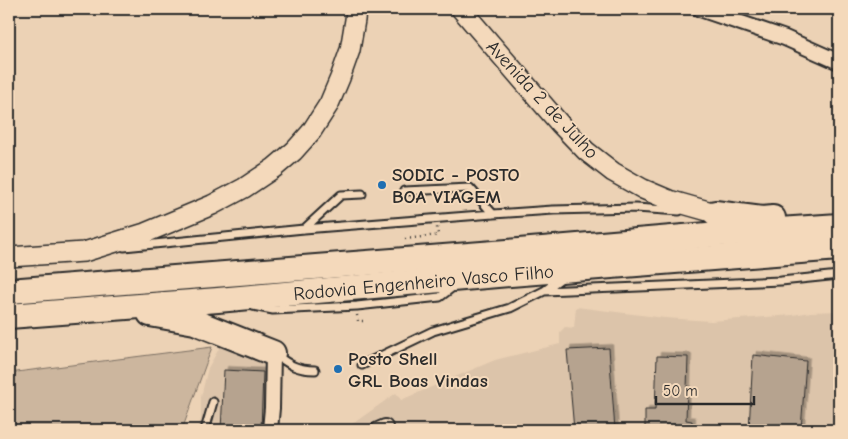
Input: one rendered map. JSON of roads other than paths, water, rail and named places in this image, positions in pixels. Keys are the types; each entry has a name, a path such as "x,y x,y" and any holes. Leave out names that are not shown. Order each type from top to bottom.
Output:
{"highway":[{"path":"714,213 762,218 839,214"},
{"name":"Rodovia Engenheiro Vasco Filho","path":"9,291 839,226"},
{"name":"Rodovia Engenheiro Vasco Filho","path":"9,316 839,248"},
{"path":"94,310 139,311 195,322 273,353"}],"main road":[{"path":"9,257 84,252 145,233 212,205 244,188 274,168 294,151 311,132 329,104 350,50 356,9"},
{"name":"Avenida 2 de Julho","path":"461,9 560,124 586,151 613,172 643,189 669,200 714,213"}],"street":[{"path":"700,9 785,38 839,62"},
{"path":"270,430 273,353"},
{"path":"378,430 385,427 385,430"}],"lane":[{"path":"404,191 470,188 493,214"},
{"path":"304,229 341,195 362,194"},
{"path":"84,252 304,229 553,210 636,208 714,213"},
{"path":"362,365 433,331 510,308 544,291 573,269"},
{"name":"Rodovia Engenheiro Vasco Filho","path":"544,291 781,281 839,275"},
{"path":"273,353 292,366 303,370 315,370"},
{"path":"205,430 213,402"}],"place":[{"name":"SODIC - POSTO BOA VIAGEM","path":"382,185"},
{"name":"Posto Shell GRL Boas Vindas","path":"338,369"}]}
